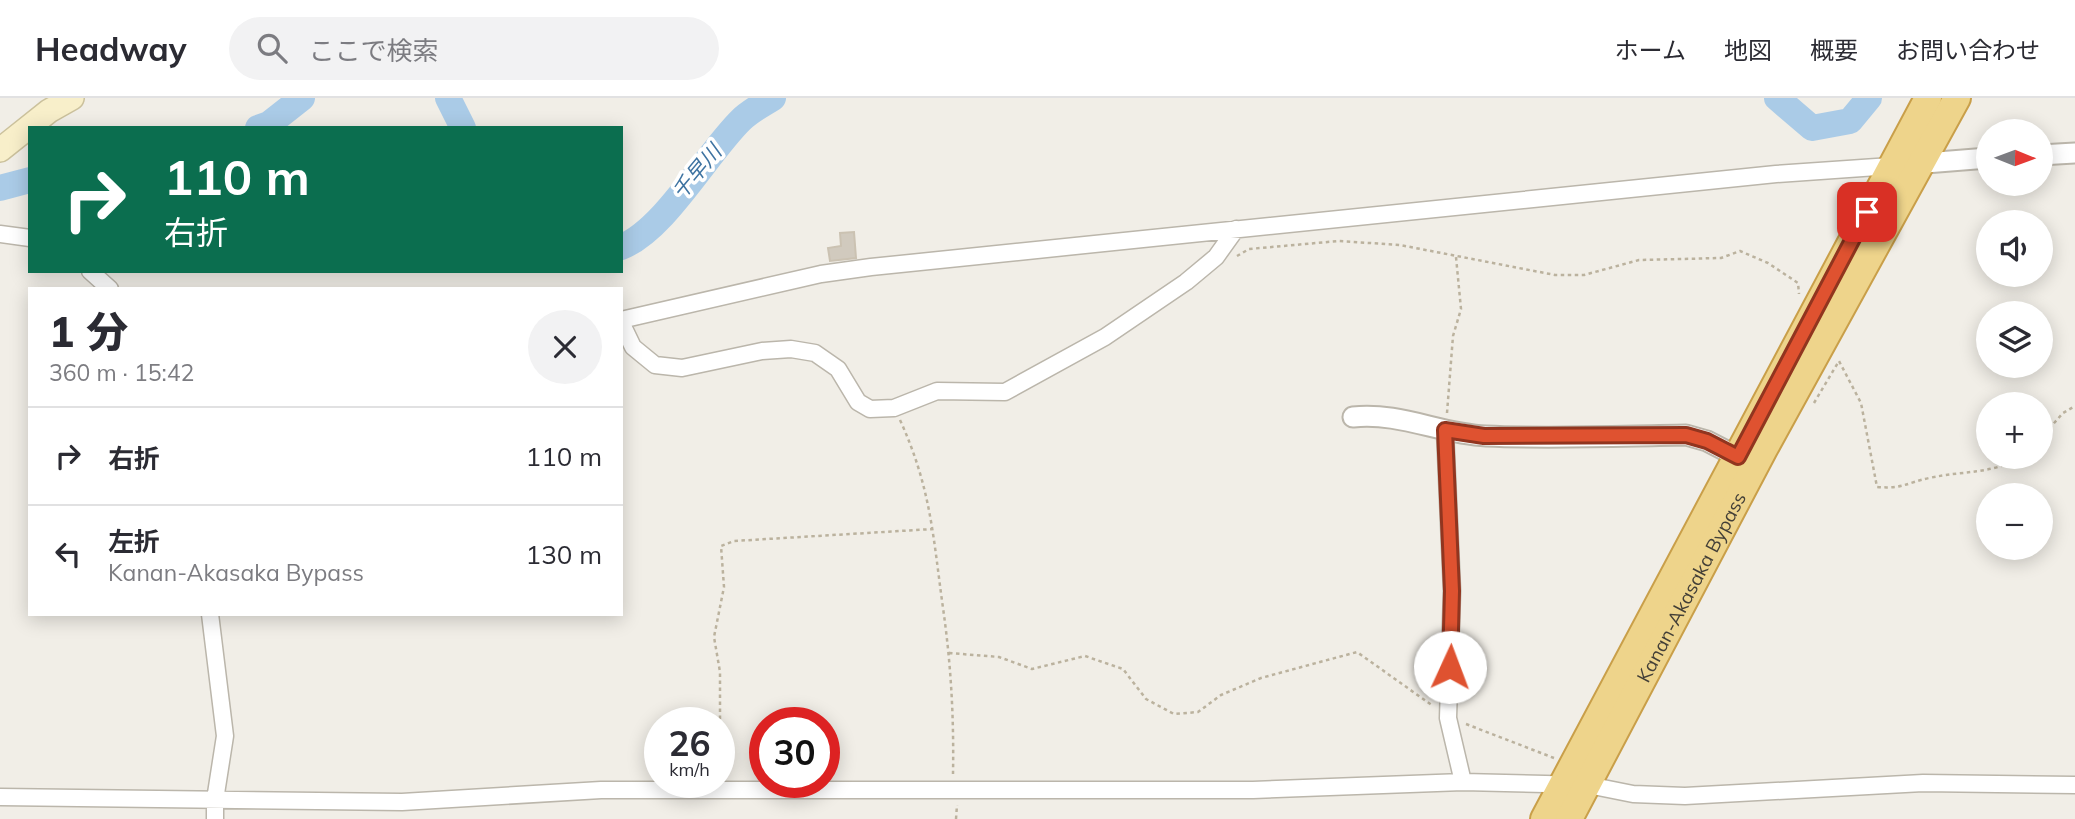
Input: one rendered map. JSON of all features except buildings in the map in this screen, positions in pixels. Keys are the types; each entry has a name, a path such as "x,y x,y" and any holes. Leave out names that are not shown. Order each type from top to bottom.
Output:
{"highway":[{"name":"Kanan-Akasaka Bypass","path":"1569,819 1574,778 1738,457 1928,98"},
{"name":"Kanan-Akasaka Bypass","path":"1544,819 1574,778 1696,576 1957,98"}],"main road":[{"path":"30,126 72,98"},
{"path":"0,150 28,128"}],"street":[{"path":"2053,154 2075,153"},
{"path":"623,321 821,274 1776,174 1976,159"},
{"path":"623,326 632,347 655,365 682,368 762,351 791,349 815,353 838,369 858,401 870,409 894,408 937,391 1004,392 1105,337 1186,282 1216,257 1236,229"},
{"path":"0,234 28,238"},
{"path":"92,273 108,287"},
{"path":"1353,417 1370,415 1416,421 1445,430 1484,436 1686,435 1707,441 1738,457"},
{"path":"1445,430 1452,591 1448,718 1462,782"},
{"path":"210,616 225,736 215,800 215,819"},
{"path":"735,788 1253,790 1574,778 1633,794 1685,796 1923,783 2075,785"},
{"path":"0,797 402,802 644,789"}],"path":[{"path":"1229,261 1249,248 1339,242 1400,245 1555,275 1584,275 1639,260 1721,258 1740,251 1768,263 1798,283 1799,299"},
{"path":"1445,430 1453,336 1461,309 1457,257"},
{"path":"1814,404 1839,361 1861,403 1877,487 1898,489 1928,478 2000,469"},
{"path":"2053,424 2063,413 2075,406"},
{"path":"894,408 916,456 929,501 949,653 953,790"},
{"path":"720,707 720,672 714,637 724,587 721,546 734,541 933,529"},
{"path":"949,653 999,657 1032,669 1085,656 1123,668 1146,699 1174,714 1198,712 1221,695 1261,678 1357,652 1448,718 1574,778"}],"waterway":[{"name":"千早川","path":"264,126 302,98"},
{"name":"千早川","path":"448,98 462,126"},
{"name":"千早川","path":"623,246 653,225 669,208 741,120 773,98"},
{"name":"千早川","path":"1777,98 1812,128 1850,121 1869,98"},
{"name":"千早川","path":"0,188 28,181"}],"route":[{"path":"1450,667 1452,591 1445,430 1484,436 1686,435 1707,441 1738,457 1867,212"}]}
